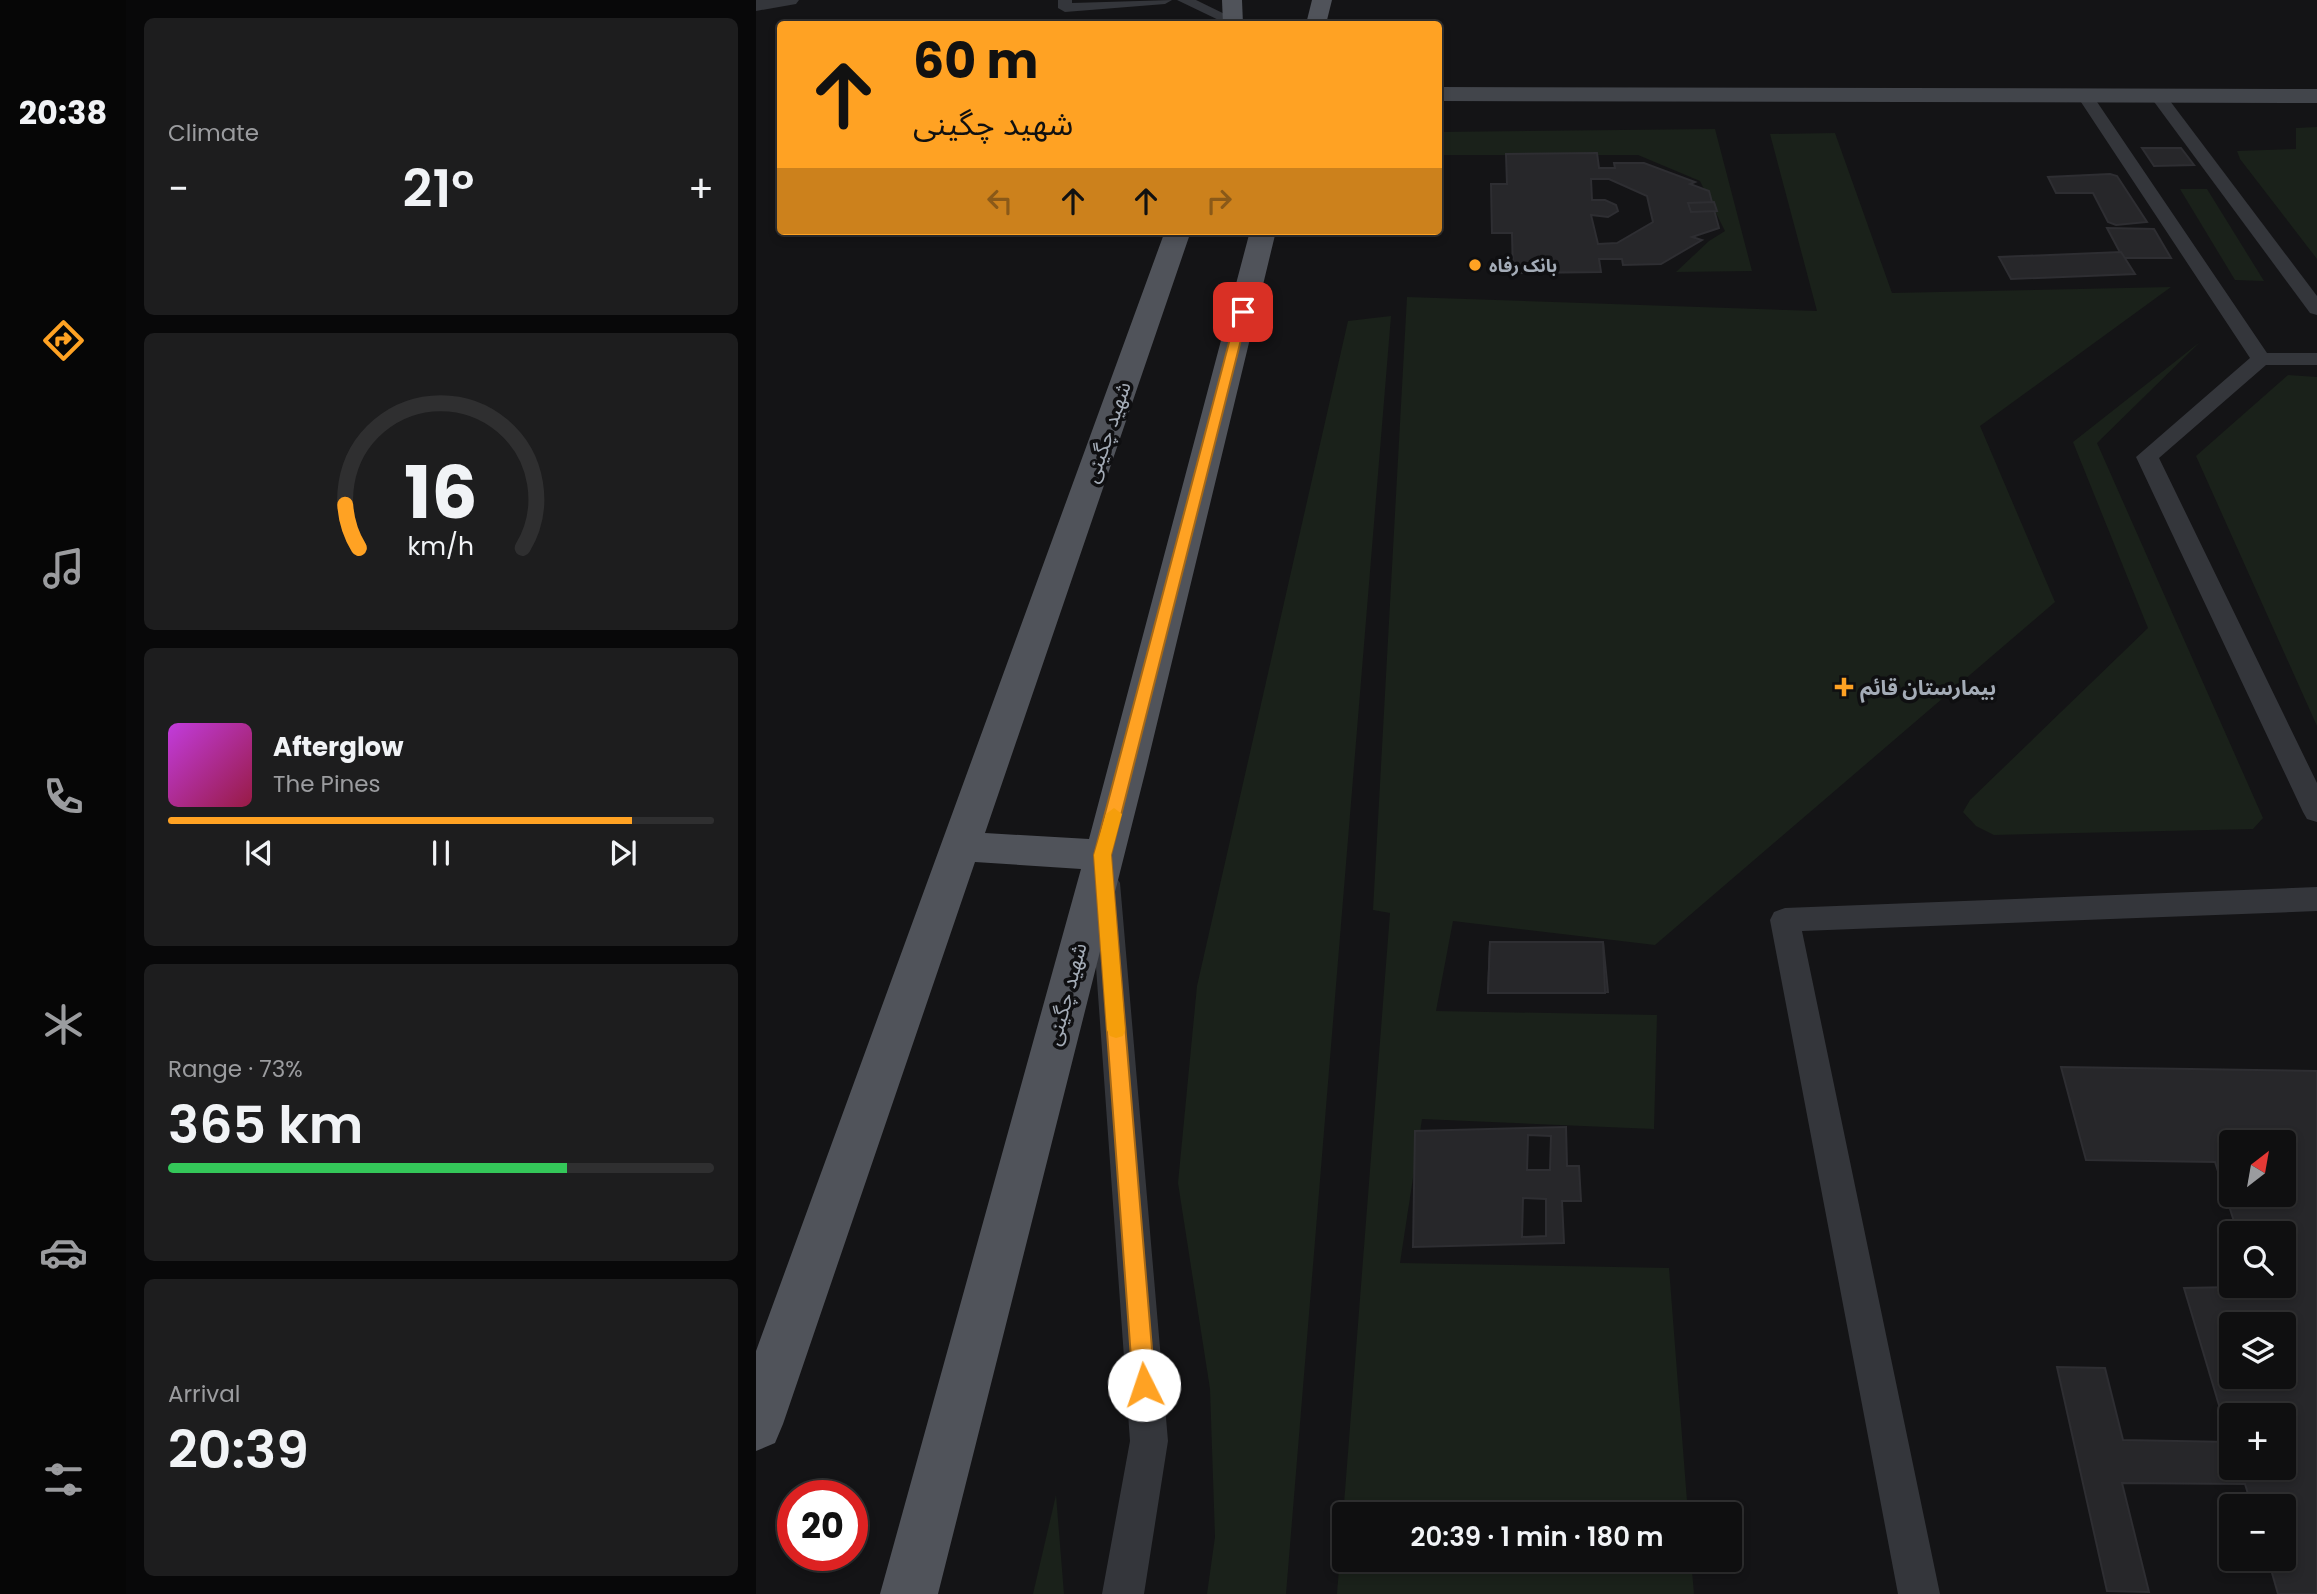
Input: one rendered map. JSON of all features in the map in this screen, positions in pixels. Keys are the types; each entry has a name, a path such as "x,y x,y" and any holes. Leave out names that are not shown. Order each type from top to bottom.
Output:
{"main road":[{"path":"1232,0 1234,21"},
{"path":"1317,21 1322,0"},
{"name":"شهید چگینی","path":"756,1424 1177,235"},
{"name":"شهید چگینی","path":"909,1594 1130,755 1262,235"},
{"path":"961,846 1103,855"}],"street":[{"path":"756,5 789,0"},
{"path":"1442,94 2317,96"}],"lane":[{"path":"1065,0 1065,8 1165,0"},
{"path":"1184,0 1230,21"},
{"path":"2085,96 2261,359"},
{"path":"2158,96 2314,302"},
{"path":"2317,359 2261,359 2147,457 2317,812"},
{"path":"1103,855 1149,1441 1122,1594"},
{"path":"1919,1594 1785,920 2317,899"}],"shaded area":[{"path":"2317,127 2317,259 2240,159 2237,151 2296,149 2296,128"},
{"path":"1715,129 1752,271 1676,272 1709,241 1725,231 1700,181 1638,155 1442,155 1442,132"},
{"path":"1835,133 1892,293 2171,287 1980,426 2055,602 1655,945 1453,921 1436,1011 1657,1015 1654,1129 1422,1119 1400,1263 1669,1268 1687,1502 1344,1502 1390,913 1373,910 1407,297 1817,311 1770,134"},
{"path":"2180,189 2207,189 2264,281 2235,280"},
{"path":"1391,316 1286,1594 1207,1594 1215,1537 1210,1389 1178,1183 1197,986 1348,321"},
{"path":"2200,342 2097,443 2263,818 2253,829 1994,835 1976,826 1963,812 1970,800 2148,628 2073,442"},
{"path":"2288,375 2317,377 2317,726 2196,456"},
{"path":"1056,1495 1064,1594 1033,1594"},
{"path":"1339,1572 1692,1572 1694,1594 1337,1594"}],"building":[{"path":"2142,148 2181,148 2194,165 2154,166"},
{"path":"1597,153 1599,168 1615,168 1614,163 1644,163 1695,182 1690,184 1709,191 1719,228 1692,237 1702,240 1661,264 1623,265 1622,259 1599,259 1601,272 1513,273 1512,233 1492,233 1491,184 1507,184 1506,154","holes":["1591,179 1609,179 1647,196 1653,222 1617,243 1598,244 1591,215 1608,217 1618,211 1616,205 1605,200 1592,200"]},
{"path":"2110,174 2117,176 2147,222 2116,225 2108,222 2093,193 2056,193 2048,177"},
{"path":"1714,202 1717,211 1691,212 1688,203"},
{"path":"2107,228 2154,229 2171,258 2123,258"},
{"path":"2121,252 2135,274 2011,279 1999,257"},
{"path":"1490,942 1603,942 1608,992 1488,993"},
{"path":"1490,942 1603,942 1605,993 1488,993"},
{"path":"2061,1067 2317,1071 2317,1594 2278,1594 2271,1571 2296,1571 2296,1494 2248,1494 2245,1484 2122,1483 2149,1592 2107,1591 2057,1367 2105,1368 2123,1440 2219,1442 2219,1480 2296,1480 2296,1403 2219,1403 2219,1405 2184,1288 2219,1287 2219,1298 2296,1298 2296,1221 2234,1221 2230,1208 2296,1208 2296,1130 2219,1130 2219,1175 2215,1162 2086,1160"},
{"path":"1566,1127 1567,1166 1579,1166 1581,1201 1562,1201 1564,1243 1413,1247 1415,1131","holes":["1528,1135 1551,1136 1550,1170 1527,1170","1523,1198 1546,1199 1546,1236 1522,1237"]}],"slow traffic":[{"path":"1114,814 1103,855 1116,1030"}],"place":[{"name":"بانک رفاه","path":"1475,265"},
{"name":"بیمارستان قائم","path":"1844,687"}],"route":[{"path":"1144,1385 1103,855 1243,312"}]}
